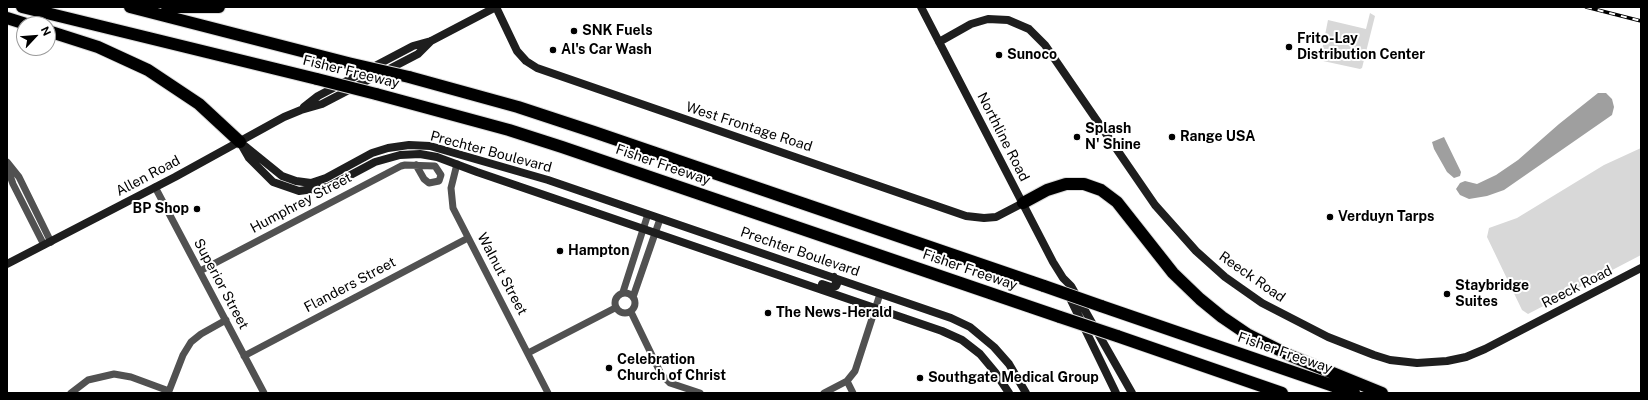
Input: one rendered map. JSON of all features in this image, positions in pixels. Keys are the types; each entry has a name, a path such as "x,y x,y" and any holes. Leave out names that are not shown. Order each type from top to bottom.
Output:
{"highway":[{"name":"Fisher Freeway","path":"22,7 317,79 509,130 1282,393"},
{"name":"Fisher Freeway","path":"130,7 409,77 511,105 594,132 1354,393"},
{"path":"167,7 219,7"},
{"path":"56,33 98,46 148,70 199,104 240,142"},
{"path":"1023,203 1047,190 1066,184 1084,184 1102,190 1117,202 1174,273 1200,299 1222,317 1247,334 1291,356 1382,393"}],"main road":[{"name":"Allen Road","path":"7,264 301,110 322,104 418,54 431,40 496,7"},
{"name":"West Frontage Road","path":"496,7 517,51 526,61 537,68 966,216 978,218 996,217 1023,203"},
{"name":"Northline Road","path":"921,7 1062,278 1064,286 1116,393"},
{"name":"Reeck Road","path":"939,42 971,24 988,19 1008,20 1029,29 1045,45 1155,205 1196,251 1225,277 1262,303 1326,336 1374,355 1390,360 1422,363 1447,361 1466,357 1485,349 1641,268"},
{"name":"Prechter Boulevard","path":"240,142 249,158 273,182 299,191 328,187 376,162 400,155 420,154 437,157 942,331 962,340 989,364 1009,393"},
{"name":"Prechter Boulevard","path":"240,142 282,176 296,181 311,183 326,178 372,154 388,148 409,145 430,146 548,180 951,318 970,327 987,340 1001,354 1026,393"},
{"path":"542,194 548,180"},
{"path":"580,207 577,201 578,197 584,192"},
{"path":"614,219 620,215 622,205"},
{"path":"756,268 754,258 757,254 762,253"},
{"path":"791,279 801,278 834,287 837,284 834,277"},
{"name":"Northline Road","path":"1062,278 1070,286 1132,393"},
{"path":"962,340 970,335 970,327"}],"street":[{"path":"7,162 19,178 47,244"},
{"name":"Walnut Street","path":"457,164 451,188 451,202 548,393"},
{"name":"Humphrey Street","path":"200,271 401,166 416,165"},
{"path":"7,167 13,184 47,244"},
{"name":"Superior Street","path":"155,187 264,393"},
{"path":"631,312 621,313 616,308 615,298 623,292 648,214"},
{"path":"631,312 635,306 633,296 660,219"},
{"name":"Flanders Street","path":"244,356 468,238"},
{"path":"623,292 633,296"},
{"path":"824,393 847,381 855,371 880,294"},
{"path":"528,353 616,308"},
{"path":"631,312 661,374 670,383 700,393"},
{"path":"71,393 88,380 114,374 130,377 168,392 183,355 191,342 200,334 226,320"},
{"path":"847,381 853,393"}],"shaded area":[{"path":"1370,13 1375,16 1362,68 1360,69 1323,61 1324,56 1321,55 1328,20 1366,29"},
{"path":"1598,93 1606,93 1612,99 1614,107 1612,115 1504,190 1487,196 1469,199 1460,195 1456,189 1460,183 1465,181 1477,184 1496,175 1518,160 1559,124"},
{"path":"1444,137 1461,172 1460,176 1454,178 1447,172 1434,149 1432,142"},
{"path":"1641,148 1641,255 1528,314 1522,310 1487,237 1489,228 1517,218 1604,165"}],"railway":[{"path":"1586,7 1641,21"}],"place":[{"name":"SNK Fuels","path":"574,31"},
{"name":"Frito-Lay Distribution Center","path":"1289,47"},
{"name":"Al's Car Wash","path":"553,50"},
{"name":"Sunoco","path":"999,55"},
{"name":"Splash N' Shine","path":"1077,137"},
{"name":"Range USA","path":"1172,137"},
{"name":"BP Shop","path":"197,209"},
{"name":"Verduyn Tarps","path":"1330,217"},
{"name":"Hampton","path":"560,251"},
{"name":"Staybridge Suites","path":"1447,294"},
{"name":"The News-Herald","path":"768,313"},
{"name":"Celebration Church of Christ","path":"609,368"},
{"name":"Southgate Medical Group","path":"920,378"}]}
